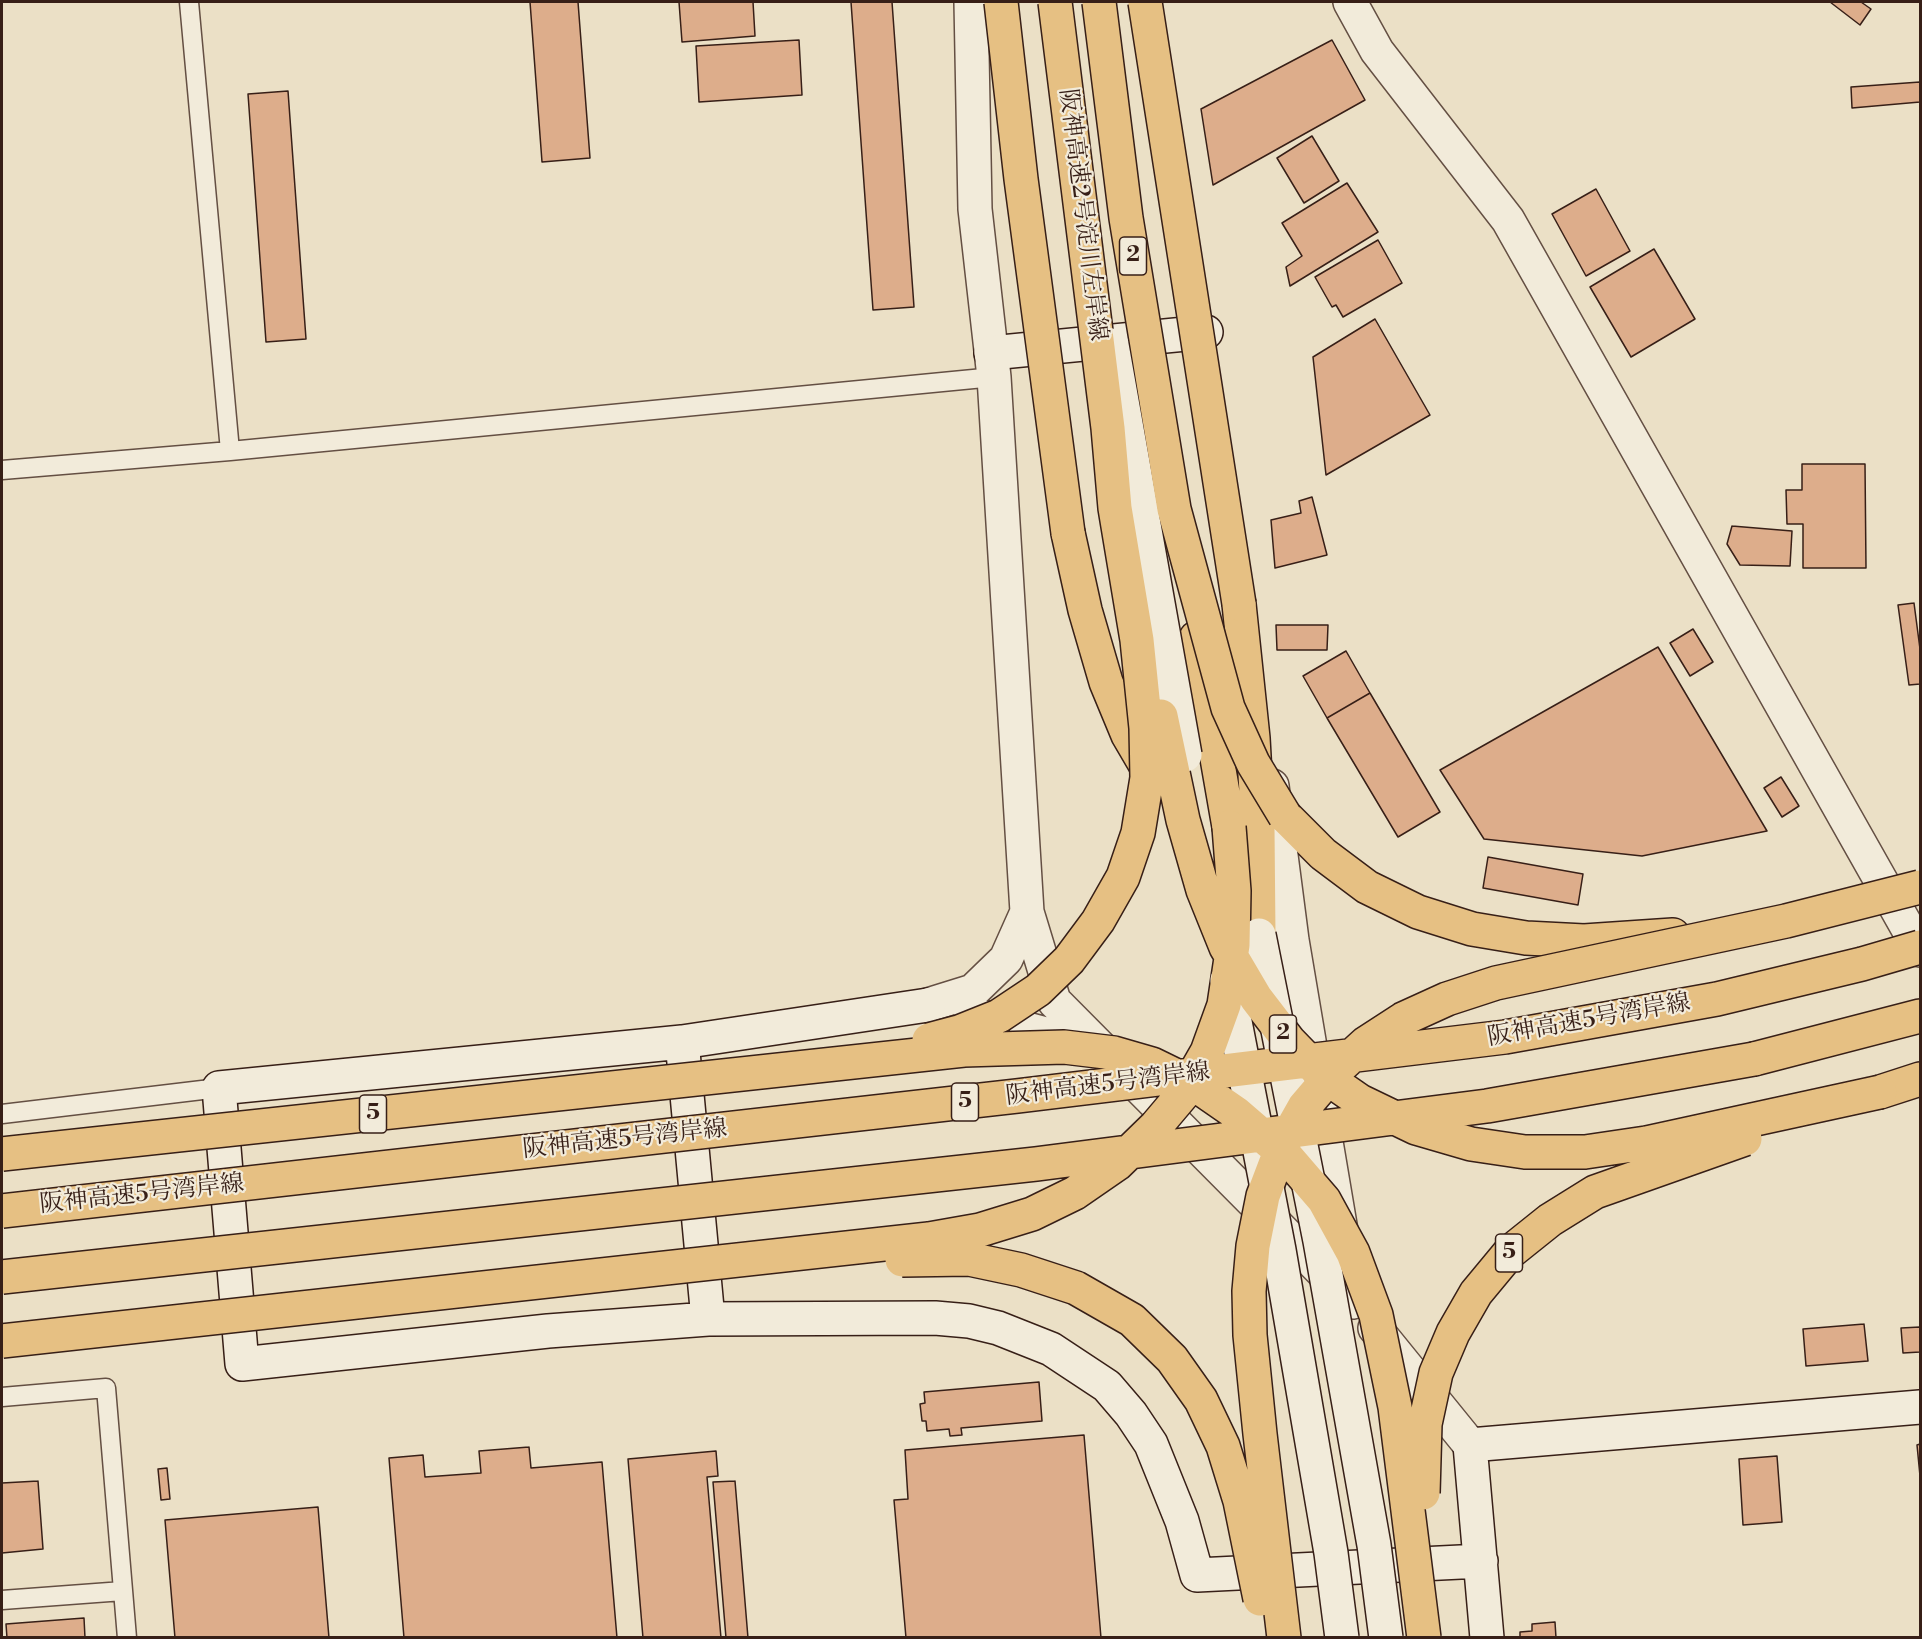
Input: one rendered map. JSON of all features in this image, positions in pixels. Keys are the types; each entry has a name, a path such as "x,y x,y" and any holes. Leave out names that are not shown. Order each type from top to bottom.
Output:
{"highway":[{"path":"1001,2 1067,521 1085,610 1106,682 1128,735 1161,790 1200,841"},
{"name":"阪神高速2号淀川左岸線","path":"1055,2 1108,428"},
{"name":"阪神高速2号淀川左岸線","path":"1100,2 1126,218 1174,509"},
{"path":"1145,2 1239,603 1254,749 1258,828 1259,935"},
{"name":"2","path":"744,1074 915,1043 959,1032 999,1016 1038,990 1069,960 1123,878 1138,833 1147,768 1146,728 1137,640 1115,508 1108,428"},
{"name":"2","path":"1108,428 1168,754 1183,820 1203,890 1226,947 1256,998 1289,1041 1322,1074 1360,1101 1416,1128 1471,1144 1525,1152 1586,1152 1646,1143 1880,1092"},
{"name":"2","path":"1174,509 1228,708 1253,763 1285,816 1323,854 1367,887 1418,912 1472,929 1526,938 1607,939 1676,935 1786,921"},
{"name":"2","path":"607,1275 929,1239 980,1230 1032,1214 1075,1193 1117,1164 1156,1126 1183,1094 1206,1052 1224,1005 1233,945 1234,891 1229,828 1174,509"},
{"path":"1284,1638 1250,1335 1249,1291 1252,1246 1263,1196 1282,1146 1304,1107 1334,1073 1366,1043 1403,1019 1447,999 1496,983 1786,921 1920,887"},
{"name":"阪神高速5号湾岸線","path":"2,1211 1017,1096 1505,1037 1717,999 1920,949"},
{"path":"2,1277 1012,1166 1487,1106 1742,1061 1920,1016"},
{"name":"5","path":"2,1154 964,1050 1065,1047 1104,1052 1152,1065 1197,1086 1236,1113 1287,1156 1324,1200 1353,1253 1376,1315 1395,1407 1424,1638"},
{"name":"5","path":"1438,1638 1422,1478 1425,1424 1436,1373 1453,1333 1490,1277 1510,1252 1550,1220 1595,1192 1920,1079"},
{"path":"2,1341 607,1275 723,1275 911,1259 969,1259 1021,1270 1076,1288 1132,1320 1172,1359 1201,1400 1223,1446 1240,1501 1268,1638"}],"street":[{"path":"971,2 975,209 993,365 1027,912 1054,1001 1353,1302 1470,1445 1487,1638"},
{"path":"1046,2 1110,335 1200,841 1279,1250 1331,1553 1342,1638"},
{"path":"1109,2 1187,509 1259,935 1320,1241 1374,1545 1386,1638"},
{"path":"1152,2 1166,105 1226,443 1292,940 1353,1302"},
{"path":"1350,2 1377,51 1508,220 1920,949"},
{"path":"993,365 1206,332"},
{"path":"1027,912 1006,959 973,991 928,1005 682,1042 219,1088 242,1364 548,1331 708,1319 935,1317 998,1328 1051,1348 1107,1386 1131,1414 1151,1444 1179,1511 1197,1575 1480,1561"},
{"path":"928,1005 1000,1020 1049,1035 1119,1067"},
{"path":"682,1042 708,1319"},
{"path":"1239,1188 1282,1189 1312,1162 1321,1110"},
{"path":"1470,1445 1920,1407"}],"lane":[{"path":"189,2 230,451"},
{"path":"2,470 230,451 993,365"},
{"path":"2,1114 219,1088"},
{"path":"2,1396 106,1388 127,1638"},
{"path":"2,1600 123,1591"}],"building":[{"path":"530,2 578,2 590,158 542,162"},
{"path":"679,2 753,2 755,36 682,42"},
{"path":"851,2 892,2 914,307 873,310"},
{"path":"1830,2 1861,2 1871,9 1860,25"},
{"path":"799,40 802,95 699,102 696,46"},
{"path":"1332,40 1365,100 1213,185 1201,109"},
{"path":"1920,82 1920,102 1852,108 1851,87"},
{"path":"288,91 306,339 266,342 248,94"},
{"path":"1312,136 1339,181 1304,203 1277,158"},
{"path":"1347,183 1378,232 1290,286 1286,267 1302,256 1282,223"},
{"path":"1596,189 1630,251 1586,276 1552,214"},
{"path":"1378,240 1402,283 1343,317 1336,305 1332,307 1315,277"},
{"path":"1654,249 1695,319 1631,357 1590,287"},
{"path":"1375,319 1430,415 1326,475 1313,357"},
{"path":"1802,464 1865,464 1866,568 1803,568 1803,524 1787,524 1786,490 1802,490"},
{"path":"1312,497 1327,555 1275,568 1271,520 1301,513 1299,501"},
{"path":"1732,526 1792,531 1790,566 1740,565 1727,544"},
{"path":"1914,603 1920,649 1920,684 1909,685 1898,605"},
{"path":"1276,625 1328,625 1327,650 1277,650"},
{"path":"1693,629 1713,662 1690,676 1670,643"},
{"path":"1658,647 1767,831 1642,856 1484,839 1440,770"},
{"path":"1346,651 1370,693 1327,718 1303,676"},
{"path":"1370,693 1440,812 1398,837 1327,718"},
{"path":"1781,777 1799,806 1782,817 1764,788"},
{"path":"1488,857 1583,874 1578,905 1483,888"},
{"path":"1864,1324 1868,1361 1806,1366 1803,1329"},
{"path":"1920,1327 1920,1352 1903,1353 1901,1328"},
{"path":"1039,1382 1042,1421 961,1428 962,1435 950,1436 949,1429 927,1431 926,1421 922,1421 920,1404 925,1403 924,1392"},
{"path":"1084,1435 1101,1638 906,1638 894,1500 908,1499 905,1450"},
{"path":"1920,1444 1920,1476 1917,1445"},
{"path":"529,1447 531,1468 602,1462 617,1638 404,1638 389,1458 423,1455 425,1477 481,1473 479,1451"},
{"path":"716,1451 718,1476 707,1477 721,1638 643,1638 628,1459"},
{"path":"1777,1456 1782,1522 1743,1525 1739,1459"},
{"path":"167,1468 170,1499 161,1500 158,1469"},
{"path":"38,1481 43,1549 2,1553 2,1483"},
{"path":"735,1481 748,1638 726,1638 713,1482"},
{"path":"318,1507 329,1638 175,1638 165,1520"},
{"path":"84,1618 85,1638 7,1638 6,1624"},
{"path":"1555,1622 1556,1638 1520,1638 1520,1632 1532,1631 1532,1624"}]}
